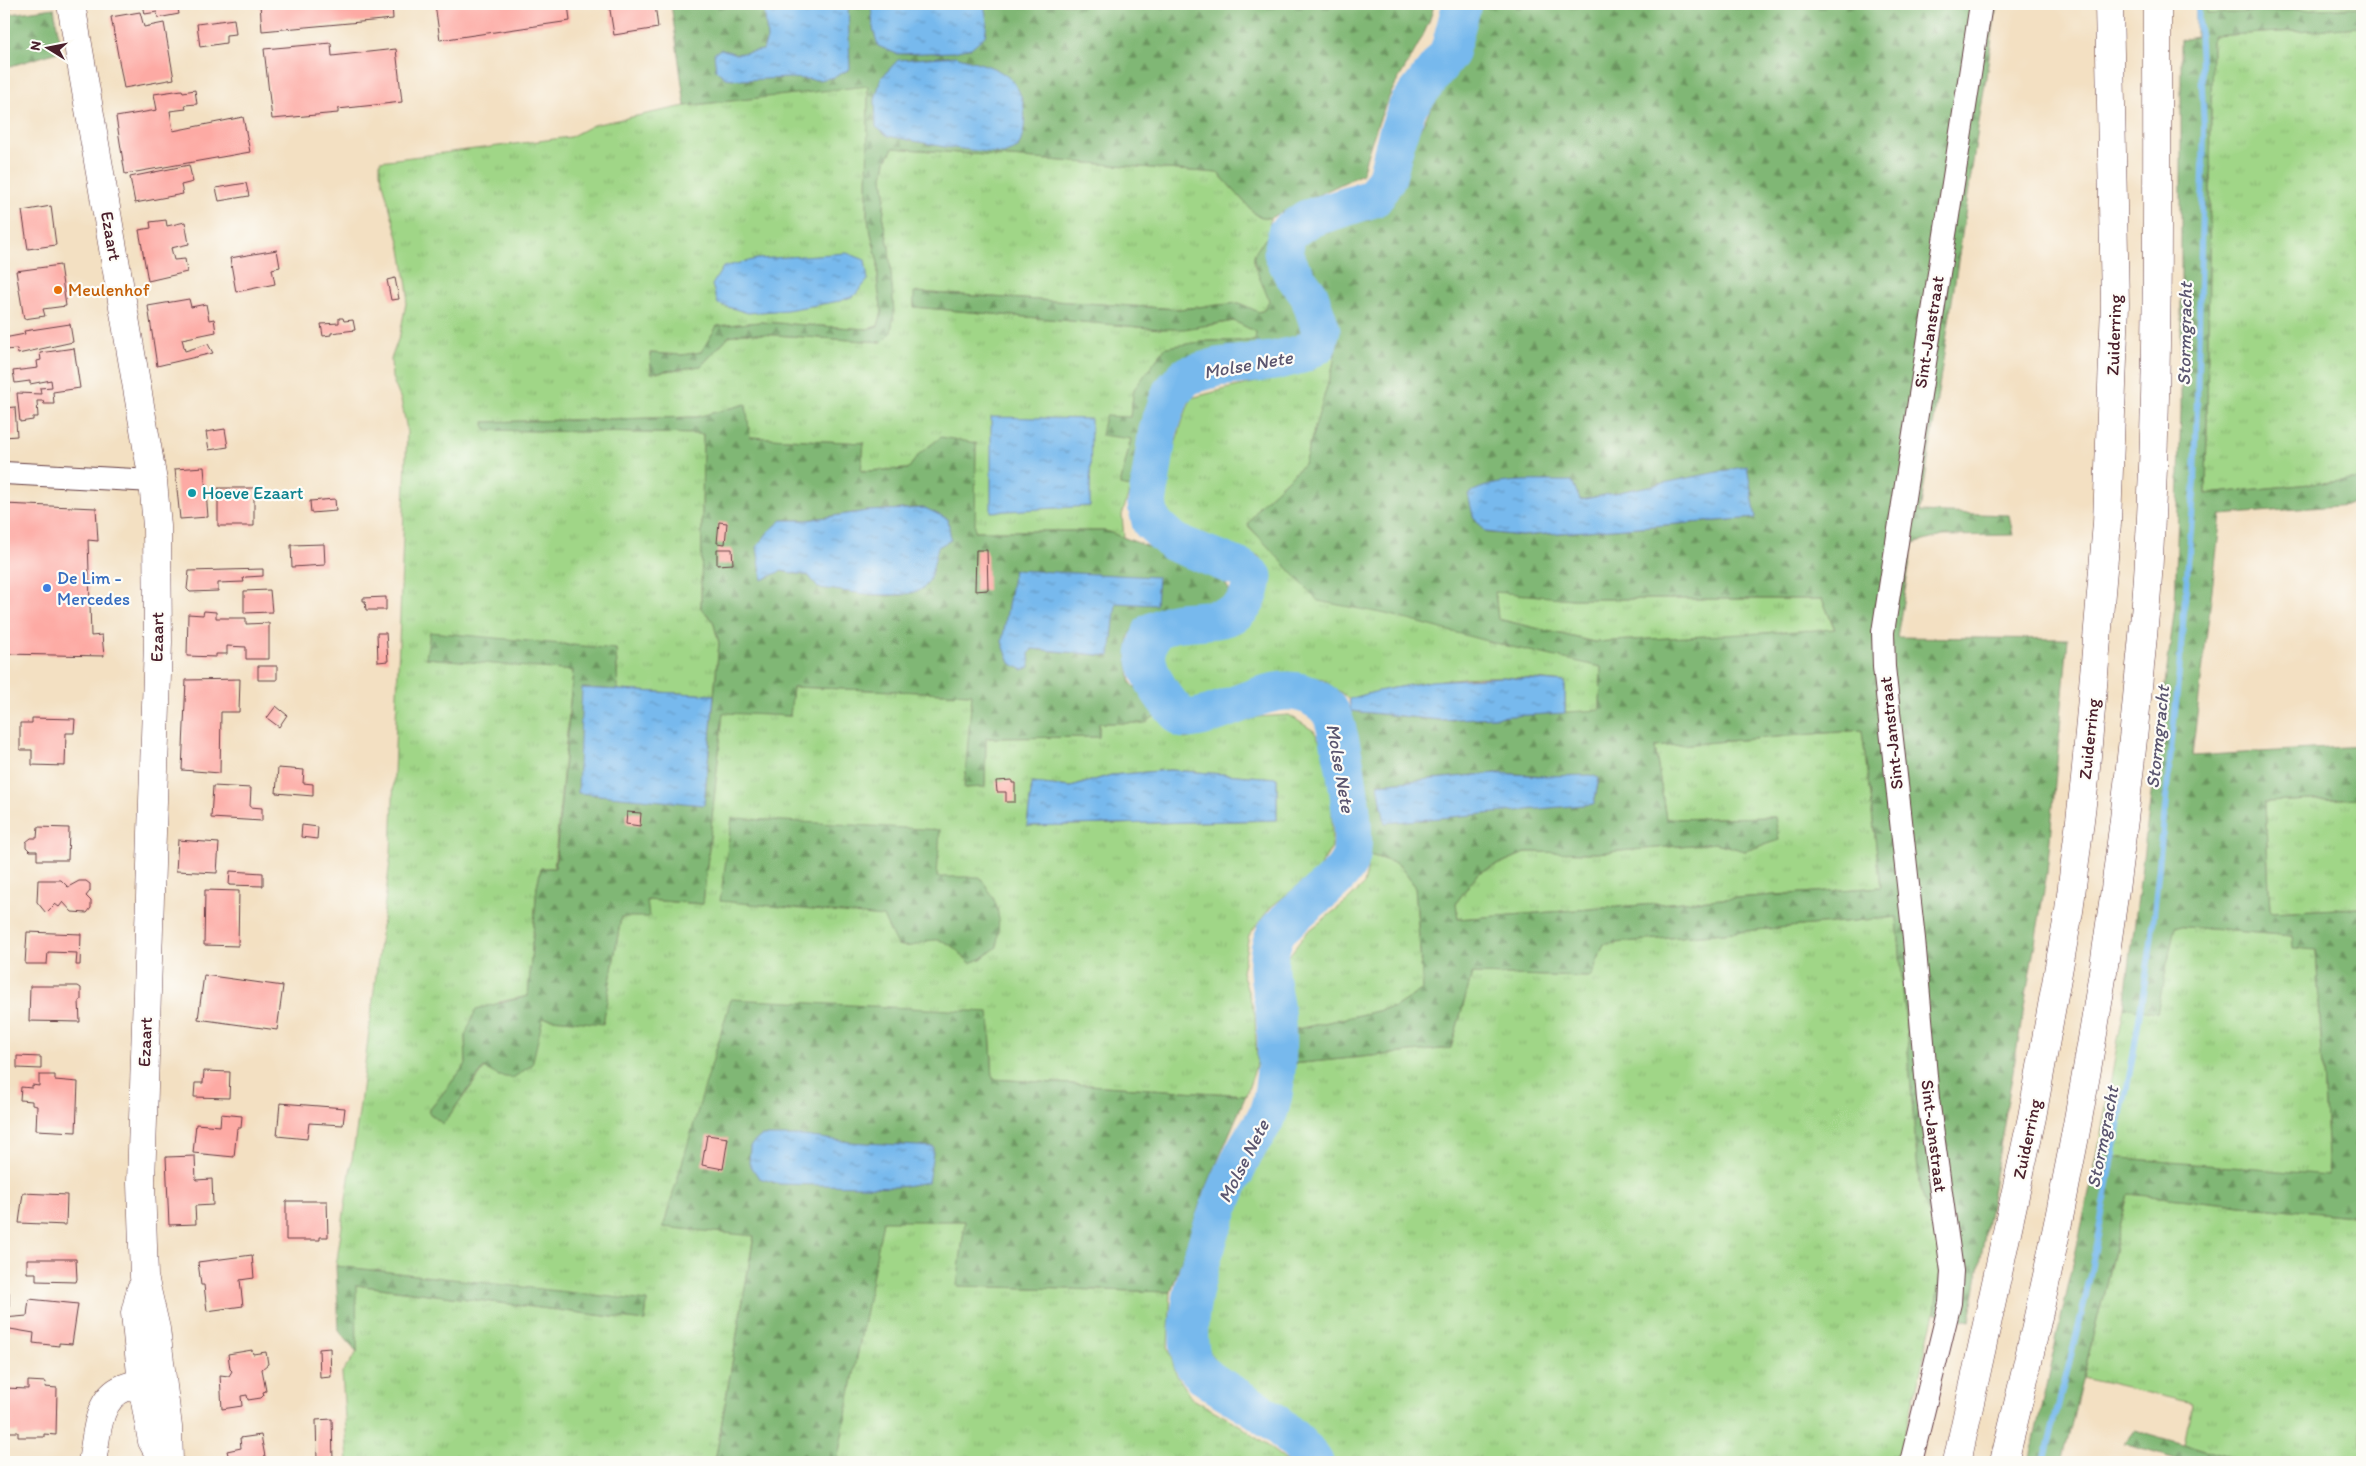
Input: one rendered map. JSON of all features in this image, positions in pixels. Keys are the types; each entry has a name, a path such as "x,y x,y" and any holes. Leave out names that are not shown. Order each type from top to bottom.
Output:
{"main road":[{"name":"Ezaart","path":"71,4 153,481 157,526 158,642 141,1165 144,1277 136,1313 152,1383 168,1427 169,1462"},
{"name":"Zuiderring","path":"1957,1462 2032,1117 2069,911 2086,779 2107,522 2115,304 2109,4"},
{"path":"2004,1462 2029,1362 2063,1204 2087,1070 2128,791 2149,561 2158,343 2157,4"},
{"name":"Ezaart","path":"152,1383 152,1441 164,1462"},
{"path":"92,1462 101,1415 106,1402 124,1388 152,1383"}],"street":[{"name":"Sint-Janstraat","path":"1911,1462 1950,1303 1952,1271 1928,1099 1914,940 1884,667 1883,632 1981,4"},
{"path":"4,473 153,481"}],"green space":[{"path":"671,4 1434,4 1423,35 1384,108 1362,174 1270,218 1257,216 1218,173 893,148 886,161 883,177 885,194 883,220 889,247 894,312 891,333 882,342 743,333 729,336 701,366 651,373 650,353 682,355 701,352 717,326 760,322 867,329 878,326 882,312 878,288 878,263 867,216 868,86 685,106"},
{"path":"1478,4 1997,4 1920,512 2009,515 2013,535 1942,536 1913,544 1897,637 2068,639 2047,873 1970,1321 1935,1313 1942,1255 1919,1184 1897,917 1604,944 1591,977 1472,974 1451,1048 1292,1064 1293,1030 1395,1007 1423,989 1415,886 1398,864 1370,855 1351,711 1440,720 1600,710 1601,667 1494,643 1386,614 1318,601 1248,525 1260,505 1304,464 1333,366 1336,347 1331,310 1313,271 1301,258 1302,242 1327,228 1390,205 1399,193 1415,139 1435,100 1463,54","holes":["1747,467 1755,518 1521,536 1486,532 1580,500","1495,592 1572,599 1822,599 1835,629 1594,642 1498,619","1862,730 1881,887 1458,919 1456,903 1478,873 1527,852 1596,853 1716,843 1745,851 1779,840 1775,817 1666,819 1655,747","1497,773 1599,779 1594,804 1378,784"]},
{"path":"2196,4 2207,4 2207,14 2362,7 2362,27 2212,36 2206,494 2362,479 2362,504 2221,515 2192,756 2362,746 2362,798 2265,802 2270,912 2362,908 2362,1217 2128,1194 2062,1462 2029,1462 2097,1156 2329,1175 2316,950 2293,948 2292,936 2175,926 2157,1013 2124,1007 2175,606 2181,409 2181,40 2196,37"},
{"path":"2207,4 2362,4 2362,7 2207,14"},
{"path":"54,8 61,51 4,68 4,15"},
{"path":"2362,27 2362,479 2206,494 2212,36"},
{"path":"868,85 867,216 878,263 878,288 882,312 878,326 867,329 760,322 718,326 701,352 682,355 650,353 652,373 701,366 729,336 743,333 882,342 889,247 883,220 885,194 883,177 886,161 893,148 1218,173 1257,216 1270,218 1269,234 1254,255 1254,265 1263,282 1269,301 1264,310 1259,313 1239,303 1178,309 915,292 914,307 1161,329 1234,321 1257,332 1255,341 1208,341 1134,389 1130,417 1131,439 1120,485 1131,487 1122,515 1124,538 1105,531 974,531 976,443 920,453 908,469 861,471 864,443 749,437 745,405 697,417 484,422 485,430 703,434 701,608 713,621 719,643 714,695 618,690 616,649 426,658 573,670 554,868 541,868 537,886 528,996 499,1002 465,1036 466,1064 428,1112 443,1124 485,1068 499,1076 543,1018 603,1023 621,917 647,900 703,904 723,712 790,716 793,687 973,694 965,788 985,786 986,738 1099,737 1099,723 1144,723 1155,716 1185,739 1217,731 1258,717 1289,715 1314,731 1329,758 1332,847 1318,870 1271,907 1249,935 1242,972 1255,1014 1257,1063 1246,1095 993,1079 989,1012 664,1227 754,1235 715,1462 348,1462 342,1373 357,1352 355,1285 645,1321 647,1302 336,1266 359,1112 391,853 407,430 401,400 392,378 391,359 400,334 408,293 401,249 380,172 380,161 570,137 593,125 685,106","holes":["1170,770 1277,778 1277,820 1027,826 1032,783 1071,787 1111,775"]},
{"path":"1269,234 1301,308 1305,340 1297,348 1240,350 1199,357 1181,364 1166,374 1155,387 1146,409 1131,487 1120,485 1131,439 1101,435 1105,416 1130,417 1134,389 1166,347 1208,341 1255,341 1256,332 1234,321 1184,329 1161,329 914,307 914,292 1178,309 1239,303 1259,312 1264,310 1269,301 1256,270 1254,257 1256,251"},
{"path":"1336,347 1333,366 1304,464 1260,505 1248,526 1262,540 1601,667 1600,711 1565,713 1565,682 1504,677 1426,682 1349,699 1322,679 1288,672 1201,701 1182,700 1161,664 1162,650 1168,644 1188,637 1224,634 1234,631 1261,604 1268,591 1267,575 1259,556 1197,537 1171,522 1166,503 1170,464 1191,398 1304,372"},
{"path":"746,404 750,437 864,443 861,471 908,469 920,453 941,437 976,443 975,531 1106,531 1190,562 1224,581 1232,595 1220,606 1162,614 1139,625 1129,636 1127,657 1131,683 1145,697 1155,716 1145,723 1099,723 1099,737 986,738 985,787 964,788 972,694 793,687 790,716 723,713 703,904 647,900 649,917 621,917 603,1024 543,1018 532,1065 513,1078 499,1076 484,1068 443,1124 428,1112 466,1064 465,1036 476,1009 528,996 537,886 541,868 555,868 573,671 426,658 430,632 616,649 618,690 583,688 704,805 719,643 713,621 701,608 703,434 485,430 484,422 697,417","holes":["925,508 938,547 933,561 900,594 887,596 853,591 809,576 781,571 782,520 807,520 867,511","1014,570 1109,656 1032,649 1029,654"]},
{"path":"1495,591 1572,599 1822,599 1835,630 1594,642 1498,619"},
{"path":"1862,730 1881,887 1458,919 1456,903 1478,873 1527,852 1596,853 1716,843 1745,851 1778,840 1775,817 1666,819 1655,747"},
{"path":"2362,798 2362,908 2270,912 2265,802"},
{"path":"732,818 940,830 937,877 980,877 992,895 998,910 997,947 981,959 970,963 949,944 939,940 913,946 897,945 883,917 720,901"},
{"path":"1370,855 1398,864 1415,886 1423,989 1395,1007 1293,1030 1283,991 1285,961 1306,933 1364,885"},
{"path":"1897,917 1919,1184 1942,1255 1935,1313 1898,1462 1335,1462 1315,1439 1298,1424 1229,1375 1214,1360 1207,1343 1206,1321 1215,1268 1232,1215 1252,1172 1268,1148 1278,1125 1292,1064 1451,1048 1472,974 1591,977 1604,944"},
{"path":"2174,926 2292,936 2316,950 2329,1176 2097,1156 2124,1007 2157,1012"},
{"path":"731,999 989,1012 993,1079 1246,1095 1201,1200 1171,1292 957,1286 965,1221 883,1221 837,1462 715,1462 754,1236 663,1227"},
{"path":"2128,1194 2362,1217 2362,1336 2358,1337 2362,1378 2362,1462 2245,1462 2184,1444 2192,1403 2083,1378"},
{"path":"883,1220 965,1221 958,1286 1171,1292 1168,1346 1176,1374 1193,1399 1241,1426 1288,1462 837,1462"},
{"path":"336,1266 647,1301 645,1321 356,1285 357,1352 339,1331"},
{"path":"2135,1430 2245,1462 2185,1462 2125,1444"}],"water":[{"path":"764,4 848,4 850,69 835,77 819,80 790,78 741,80 725,78 716,70 714,53 721,49 736,54 763,50 767,39"},
{"path":"871,4 984,4 987,22 985,36 971,48 953,52 897,54 878,46 873,28"},
{"path":"956,56 996,69 1010,79 1016,87 1024,106 1025,117 1022,138 1018,148 1003,154 945,147 888,136 876,127 875,100 881,78 898,60"},
{"path":"847,253 865,260 868,280 854,296 840,301 787,310 748,313 718,304 712,285 723,267 757,259"},
{"path":"991,417 1091,419 1090,506 991,512"},
{"path":"1747,466 1756,518 1521,536 1486,532 1473,516 1468,494 1480,488 1505,482 1572,481 1580,500"},
{"path":"925,508 948,519 951,540 938,547 929,581 919,590 907,594 876,595 818,588 809,576 781,571 762,580 757,547 768,532 782,520 807,520 867,511"},
{"path":"1014,570 1158,577 1156,605 1116,603 1110,656 1032,649 1029,654 1030,667 1023,670 1010,663 1002,642"},
{"path":"1502,677 1565,682 1565,713 1440,720 1351,711 1349,699 1378,691 1431,681"},
{"path":"582,688 714,695 704,805 578,793"},
{"path":"1170,770 1277,778 1277,820 1027,826 1032,783 1071,787 1111,775"},
{"path":"1497,773 1545,776 1591,775 1599,778 1594,804 1385,823 1378,784"},
{"path":"761,1136 804,1136 850,1142 934,1147 928,1182 899,1187 780,1184 759,1178 749,1163 750,1146"}],"building":[{"path":"4,4 18,4 18,5 4,9"},
{"path":"143,4 177,4 179,14 158,18 157,12 145,14"},
{"path":"260,4 392,4 393,19 262,31"},
{"path":"435,4 568,4 570,21 440,40"},
{"path":"609,4 655,4 658,28 614,35"},
{"path":"140,12 144,27 164,23 174,79 124,88 111,17"},
{"path":"234,19 236,34 226,35 226,43 200,47 197,24"},
{"path":"331,43 332,56 396,49 402,102 338,109 338,113 272,119 264,49"},
{"path":"182,90 183,92 195,90 197,104 185,105 186,109 170,111 173,131 243,117 250,152 125,174 116,117 157,110 154,94"},
{"path":"189,165 193,182 181,185 183,194 135,203 130,177"},
{"path":"246,183 249,196 219,201 216,188"},
{"path":"51,206 56,245 28,249 22,211"},
{"path":"166,220 167,226 185,222 189,244 171,248 174,260 185,259 187,272 148,281 139,230 151,228 150,222"},
{"path":"277,250 280,267 272,269 275,284 236,292 230,258"},
{"path":"60,265 66,306 43,309 45,316 24,319 16,271"},
{"path":"395,278 399,299 391,300 387,280"},
{"path":"189,299 191,307 206,304 209,320 214,319 216,332 182,339 185,351 208,344 213,353 157,366 148,306"},
{"path":"339,318 343,318 344,321 353,320 355,330 323,336 321,324 339,323"},
{"path":"70,324 73,342 18,354 17,349 4,350 4,338 25,334 24,331"},
{"path":"74,348 80,388 53,392 54,404 44,404 43,401 37,401 38,417 33,417 33,420 20,422 17,393 41,394 40,388 52,387 51,380 30,384 30,381 15,383 13,371 38,368 37,361 41,360 40,353"},
{"path":"4,382 9,382 9,392 4,392"},
{"path":"15,407 17,436 4,437 4,408"},
{"path":"225,429 228,447 209,450 206,432"},
{"name":"Hoeve Ezaart","path":"204,467 208,517 180,519 175,469"},
{"path":"218,488 254,488 254,526 218,526"},
{"path":"335,499 336,511 311,513 310,501"},
{"name":"De Lim - Mercedes","path":"4,504 96,508 98,541 88,540 91,636 102,635 104,656 4,654"},
{"path":"719,522 727,523 725,544 717,543"},
{"path":"324,544 325,565 292,567 291,545"},
{"path":"717,549 732,549 733,564 717,565"},
{"path":"976,550 987,550 988,590 975,591"},
{"path":"263,569 263,576 246,577 243,578 244,582 218,583 218,591 190,592 187,589 189,571"},
{"path":"270,590 272,612 244,613 244,591"},
{"path":"386,597 386,610 366,610 363,598"},
{"path":"204,611 216,612 216,618 246,618 246,624 269,623 269,659 246,659 246,647 227,646 227,654 216,654 216,657 187,656 188,614 203,615"},
{"path":"377,633 386,633 388,661 378,662"},
{"path":"258,666 277,666 277,680 258,680"},
{"path":"240,679 239,712 221,712 220,773 182,770 186,680"},
{"path":"276,706 287,715 279,727 267,718"},
{"path":"32,718 75,719 74,733 66,733 65,766 32,765 32,750 20,750 20,723 32,723"},
{"path":"278,768 304,770 303,783 313,784 313,796 276,793"},
{"path":"1012,780 1012,783 1015,783 1015,802 1006,802 1006,792 997,792 996,781"},
{"path":"213,786 251,788 250,807 262,808 262,821 211,818"},
{"path":"627,812 641,813 640,826 626,824"},
{"path":"302,825 318,827 317,839 301,837"},
{"path":"38,827 69,828 68,860 37,860 37,851 30,851 26,847 26,842 31,838 37,838"},
{"path":"178,840 219,843 217,873 176,871"},
{"path":"230,871 263,873 263,886 229,885"},
{"path":"38,880 61,880 68,887 79,881 86,881 90,884 90,891 86,896 91,901 91,908 87,913 72,912 63,902 59,907 55,904 46,913 37,902"},
{"path":"205,890 239,891 238,946 204,945"},
{"path":"27,932 81,934 80,965 76,965 77,953 48,952 47,964 25,964"},
{"path":"204,975 283,986 277,1030 198,1019"},
{"path":"30,986 78,986 81,988 81,1000 79,1001 80,1022 29,1021"},
{"path":"17,1056 41,1057 41,1069 17,1068"},
{"path":"204,1071 230,1072 229,1098 194,1097 195,1083 203,1083"},
{"path":"39,1075 55,1075 55,1080 78,1082 76,1132 36,1130 37,1106 32,1105 32,1101 20,1100 21,1087 32,1088 32,1085 39,1086"},
{"path":"280,1103 345,1108 343,1125 309,1123 307,1139 277,1136"},
{"path":"221,1114 242,1116 241,1128 237,1128 234,1157 193,1153 196,1124 220,1126"},
{"path":"707,1135 728,1138 723,1169 702,1165"},
{"path":"195,1156 196,1180 212,1179 213,1205 195,1206 196,1224 169,1225 166,1157"},
{"path":"23,1193 67,1195 66,1225 19,1223"},
{"path":"286,1201 327,1201 328,1237 320,1237 320,1240 286,1240"},
{"path":"252,1255 254,1278 240,1280 243,1306 207,1311 204,1285 201,1285 198,1262"},
{"path":"27,1259 76,1259 76,1282 36,1281 36,1273 27,1273"},
{"path":"9,1292 9,1307 4,1307 4,1293"},
{"path":"29,1299 78,1304 72,1344 59,1343 59,1346 33,1343 34,1333 4,1328 4,1318 27,1316"},
{"path":"330,1348 331,1377 320,1378 319,1349"},
{"path":"252,1350 253,1354 266,1352 268,1364 262,1369 266,1391 263,1392 264,1395 261,1398 248,1400 247,1395 241,1396 242,1406 222,1409 220,1375 229,1376 232,1371 228,1354"},
{"path":"28,1381 46,1382 45,1387 57,1388 56,1435 44,1434 44,1437 18,1437 18,1432 4,1432 4,1388 28,1389"},
{"path":"332,1419 333,1461 317,1461 316,1420"},
{"path":"261,1435 266,1462 230,1462 227,1451 241,1448 240,1438"}],"waterway":[{"name":"Molse Nete","path":"1314,1462 1276,1424 1255,1408 1213,1382 1197,1368 1193,1362 1189,1341 1190,1315 1202,1258 1222,1201 1245,1151 1268,1113 1274,1090 1277,1035 1269,973 1271,944 1279,929 1331,883 1350,859 1352,830 1348,786 1340,742 1331,713 1318,700 1300,692 1284,691 1250,699 1200,717 1184,719 1159,690 1151,673 1146,655 1152,632 1173,623 1213,620 1235,613 1243,605 1249,594 1253,577 1242,569 1173,542 1151,522 1147,504 1158,430 1171,393 1186,376 1218,367 1273,361 1302,354 1317,345 1321,330 1309,295 1292,272 1283,253 1287,233 1307,219 1374,198 1387,177 1397,136 1408,106 1449,53 1462,4"},
{"name":"Stormgracht","path":"2044,1462 2086,1296 2133,1056 2151,943 2178,683 2195,481 2204,129 2198,4"}],"place":[{"name":"Meulenhof","path":"58,290"},
{"name":"Hoeve Ezaart","path":"192,493"},
{"name":"De Lim - Mercedes","path":"47,588"}]}
